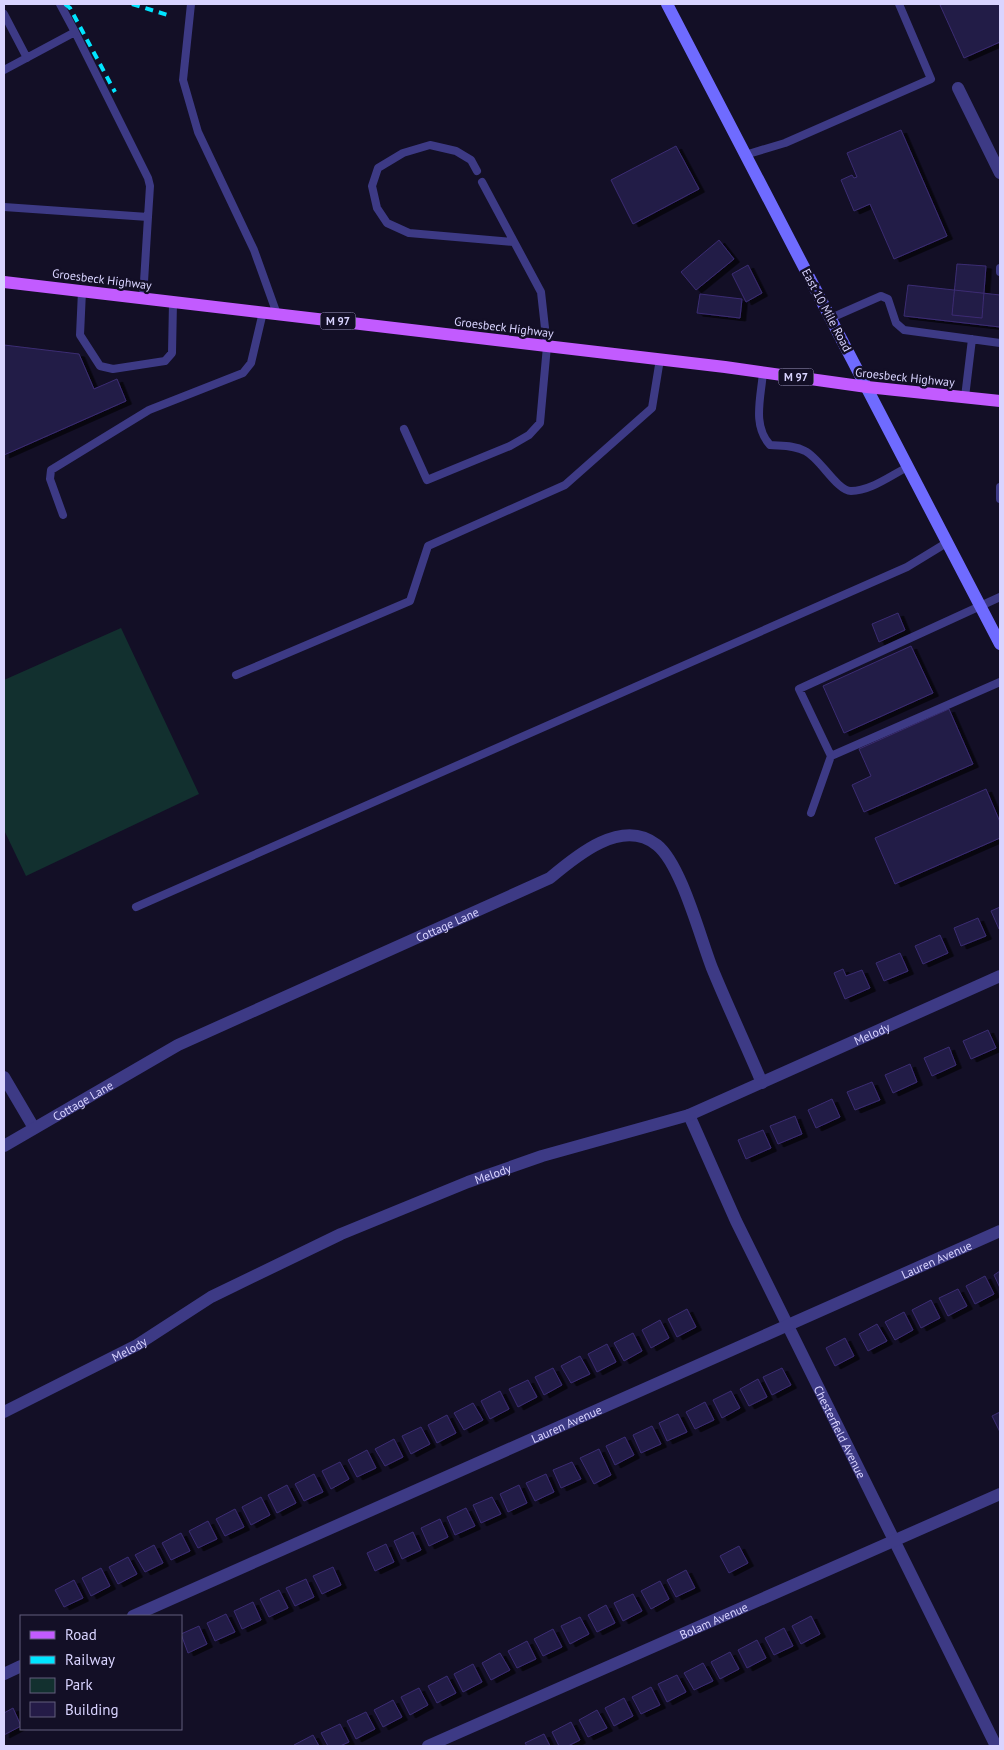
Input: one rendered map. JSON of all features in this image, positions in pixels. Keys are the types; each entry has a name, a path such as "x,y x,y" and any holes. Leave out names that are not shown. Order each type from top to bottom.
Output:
{"main road":[{"name":"East 10 Mile Road","path":"667,4 1000,644"},
{"name":"Groesbeck Highway","path":"4,282 660,359 867,387 1000,401"}],"street":[{"path":"958,88 1000,173"},
{"name":"Cottage Lane","path":"4,1146 178,1045 550,878 573,858 600,842 623,836 638,837 656,844 672,860 712,968 762,1083"},
{"name":"Melody","path":"4,1412 137,1344 211,1297 341,1234 468,1182 542,1156 689,1115 1000,976"},
{"path":"4,1077 34,1128"},
{"name":"Chesterfield Avenue","path":"689,1115 736,1222 789,1324 893,1540 996,1746"},
{"name":"Lauren Avenue","path":"135,1615 1000,1231"},
{"name":"Bolam Avenue","path":"428,1746 1000,1494"},
{"path":"4,1674 20,1666"}],"lane":[{"path":"60,4 148,178 150,186 143,298"},
{"path":"191,4 183,80 198,132 254,250 277,314"},
{"path":"745,155 785,143 931,79 899,4"},
{"path":"4,14 27,58"},
{"path":"4,70 75,32"},
{"path":"477,171 472,160 456,152 430,145 403,153 378,168 372,186 377,208 387,223 409,233 513,242"},
{"path":"404,429 427,480 510,446 529,435 540,423 547,346 541,292 482,182"},
{"path":"4,207 148,217"},
{"path":"82,291 80,335 100,366 113,370 165,361 172,353 173,302"},
{"path":"831,318 881,296 888,299 896,323 904,330 1000,343"},
{"path":"63,515 50,479 51,470 150,410 244,372 251,363 263,312"},
{"path":"965,397 972,339"},
{"path":"236,675 410,601 428,546 566,485 652,408 660,359"},
{"path":"763,372 758,423 762,436 770,446 794,446 805,450 818,459 843,489 850,491 866,488 908,467"},
{"path":"1000,487 1000,499"},
{"path":"136,907 906,567 948,542"},
{"path":"811,813 831,756 799,688 1000,597"},
{"path":"831,756 1000,682"}],"green space":[{"path":"121,628 199,794 26,876 4,830 4,680"}],"building":[{"path":"1000,4 1000,42 964,58 940,5"},
{"path":"901,130 947,236 894,259 870,204 854,211 841,180 852,175 854,178 857,177 847,153"},
{"path":"676,146 699,189 633,224 611,180"},
{"path":"719,240 734,259 696,290 681,272"},
{"path":"957,264 986,266 982,318 952,315"},
{"path":"748,265 762,293 746,302 732,274"},
{"path":"908,285 1000,295 1000,327 904,316"},
{"path":"700,294 742,299 740,318 697,313"},
{"path":"4,345 79,354 94,389 117,379 126,401 4,455"},
{"path":"898,613 905,630 879,642 872,624"},
{"path":"911,646 933,693 844,733 823,686"},
{"path":"949,709 973,764 864,812 852,785 871,776 859,749"},
{"path":"986,789 1000,822 1000,838 895,884 875,838"},
{"path":"1000,907 1000,929 999,929 991,911"},
{"path":"978,918 986,936 961,946 954,928"},
{"path":"940,935 948,953 923,964 915,946"},
{"path":"900,953 908,971 884,981 876,963"},
{"path":"843,969 846,976 862,970 870,988 845,999 834,973"},
{"path":"988,1030 996,1048 971,1059 963,1041"},
{"path":"949,1047 956,1065 932,1076 924,1058"},
{"path":"910,1064 917,1082 893,1093 885,1075"},
{"path":"872,1082 880,1100 855,1110 847,1092"},
{"path":"832,1099 840,1117 816,1128 808,1110"},
{"path":"795,1116 802,1134 778,1144 770,1126"},
{"path":"763,1130 771,1148 746,1159 738,1140"},
{"path":"1000,1271 1000,1288 994,1275"},
{"path":"985,1276 994,1294 975,1304 966,1286"},
{"path":"958,1289 967,1306 948,1316 939,1298"},
{"path":"931,1300 940,1318 921,1328 912,1310"},
{"path":"687,1309 696,1327 677,1337 668,1319"},
{"path":"904,1312 913,1330 895,1340 885,1322"},
{"path":"660,1320 669,1338 651,1348 642,1330"},
{"path":"877,1324 887,1341 868,1351 859,1334"},
{"path":"633,1333 642,1351 624,1361 614,1343"},
{"path":"845,1338 854,1356 835,1366 826,1348"},
{"path":"607,1344 616,1362 597,1372 588,1354"},
{"path":"580,1356 590,1374 571,1383 561,1366"},
{"path":"553,1368 562,1385 544,1395 535,1377"},
{"path":"782,1368 791,1385 772,1395 763,1377"},
{"path":"758,1379 767,1397 749,1406 740,1389"},
{"path":"528,1380 537,1397 518,1407 509,1389"},
{"path":"500,1391 509,1409 490,1419 481,1401"},
{"path":"731,1391 740,1408 722,1418 713,1400"},
{"path":"705,1402 714,1420 695,1429 686,1412"},
{"path":"473,1403 483,1420 464,1430 454,1413"},
{"path":"1000,1412 1000,1432 992,1416"},
{"path":"678,1414 687,1432 667,1441 659,1423"},
{"path":"447,1415 456,1433 437,1443 428,1425"},
{"path":"652,1426 661,1444 641,1453 633,1435"},
{"path":"421,1427 430,1444 411,1454 402,1436"},
{"path":"625,1437 634,1455 615,1465 606,1446"},
{"path":"394,1439 403,1457 385,1466 375,1449"},
{"path":"599,1449 611,1475 594,1484 580,1458"},
{"path":"367,1450 376,1468 357,1477 348,1460"},
{"path":"340,1462 349,1479 331,1489 322,1471"},
{"path":"572,1462 581,1479 561,1488 553,1470"},
{"path":"314,1474 323,1492 304,1501 295,1484"},
{"path":"546,1474 554,1492 535,1501 526,1483"},
{"path":"287,1485 296,1503 277,1513 268,1495"},
{"path":"519,1485 527,1503 508,1512 500,1494"},
{"path":"261,1497 270,1515 251,1525 242,1507"},
{"path":"492,1497 501,1514 481,1523 473,1505"},
{"path":"466,1508 475,1526 455,1535 447,1517"},
{"path":"235,1509 244,1527 225,1536 216,1519"},
{"path":"440,1519 448,1537 429,1546 421,1528"},
{"path":"208,1521 217,1539 198,1548 189,1531"},
{"path":"413,1532 421,1550 402,1559 394,1541"},
{"path":"181,1533 190,1551 171,1560 162,1543"},
{"path":"386,1544 394,1562 375,1571 367,1553"},
{"path":"154,1545 163,1563 145,1572 135,1555"},
{"path":"739,1546 748,1563 729,1573 720,1556"},
{"path":"128,1557 137,1574 118,1584 109,1567"},
{"path":"333,1567 341,1585 322,1594 313,1576"},
{"path":"101,1568 110,1586 91,1596 82,1578"},
{"path":"686,1570 695,1588 676,1597 667,1580"},
{"path":"306,1579 314,1597 295,1606 286,1588"},
{"path":"74,1580 83,1598 64,1607 55,1590"},
{"path":"660,1581 669,1599 651,1609 641,1591"},
{"path":"279,1590 288,1608 269,1617 260,1599"},
{"path":"633,1594 642,1611 623,1621 614,1603"},
{"path":"253,1602 261,1620 242,1629 234,1611"},
{"path":"606,1605 615,1623 597,1632 588,1615"},
{"path":"226,1614 235,1632 215,1641 207,1623"},
{"path":"811,1616 820,1634 801,1644 792,1626"},
{"path":"580,1617 589,1634 570,1644 561,1626"},
{"path":"199,1626 207,1644 188,1653 182,1634"},
{"path":"784,1628 793,1646 774,1655 765,1638"},
{"path":"553,1629 562,1647 543,1656 534,1639"},
{"path":"757,1640 766,1658 747,1668 738,1650"},
{"path":"527,1641 536,1659 517,1668 508,1651"},
{"path":"730,1652 739,1669 720,1679 711,1662"},
{"path":"500,1653 510,1670 491,1680 482,1663"},
{"path":"703,1663 713,1681 694,1690 684,1673"},
{"path":"473,1664 482,1682 463,1692 454,1674"},
{"path":"677,1675 686,1692 667,1702 658,1684"},
{"path":"447,1676 456,1693 437,1703 428,1686"},
{"path":"651,1687 660,1705 641,1714 632,1697"},
{"path":"419,1688 428,1705 410,1715 401,1697"},
{"path":"624,1698 633,1716 614,1726 605,1708"},
{"path":"393,1700 402,1717 383,1727 374,1710"},
{"path":"13,1708 20,1727 4,1735 4,1713"},
{"path":"597,1710 607,1728 588,1737 579,1720"},
{"path":"366,1712 375,1729 356,1739 347,1721"},
{"path":"571,1722 580,1740 568,1746 559,1746 552,1732"},
{"path":"340,1724 349,1742 340,1746 328,1746 321,1733"},
{"path":"544,1734 550,1746 527,1746 525,1743"},
{"path":"313,1735 319,1746 294,1745"}],"railway":[{"path":"65,4 70,8 115,92"},
{"path":"132,4 171,16"}]}
